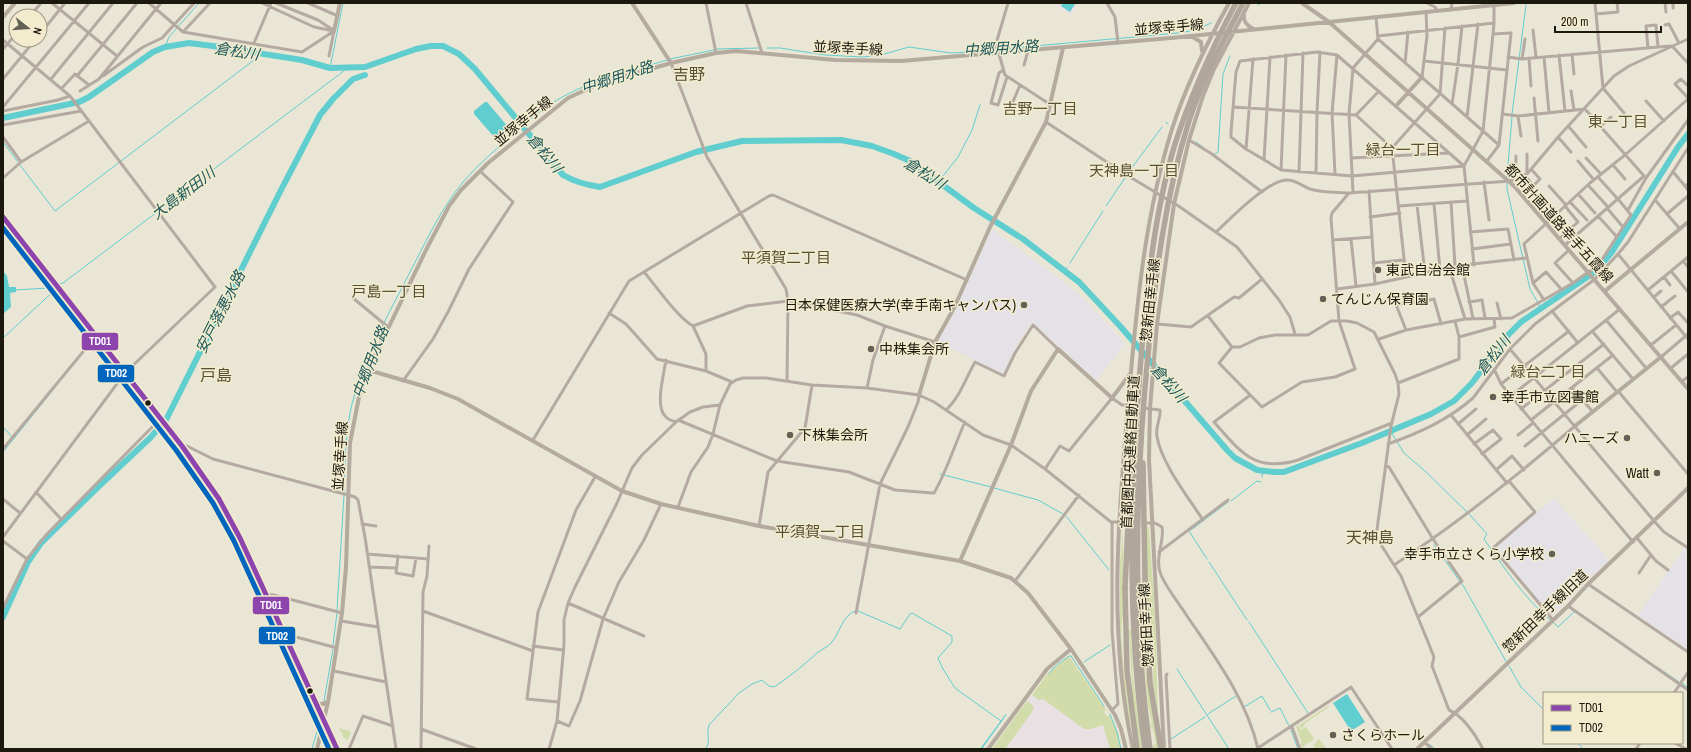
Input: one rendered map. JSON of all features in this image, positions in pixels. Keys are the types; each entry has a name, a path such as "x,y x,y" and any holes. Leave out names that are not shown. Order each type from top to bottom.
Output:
{"highway":[{"name":"首都圏中央連絡自動車道","path":"1145,749 1137,688 1132,615 1132,507 1136,425 1146,306 1154,243 1166,180 1184,117 1211,51 1236,3"},
{"name":"首都圏中央連絡自動車道","path":"1150,749 1143,688 1138,594 1138,508 1141,433 1155,285 1166,211 1176,164 1190,119 1219,48 1243,3"},
{"path":"1136,425 1132,437 1125,588 1127,671 1137,749"},
{"path":"1141,433 1143,447 1145,579 1150,684 1162,749"}],"main road":[{"path":"3,216 182,446 219,499 240,538 337,749"}],"street":[{"path":"3,17 15,3"},
{"path":"52,3 117,56"},
{"path":"48,24 65,3"},
{"path":"3,107 90,3"},
{"path":"51,79 113,3"},
{"path":"77,76 137,3"},
{"path":"149,3 183,32 302,52 334,31"},
{"path":"99,79 161,3"},
{"path":"80,91 143,47 162,38 194,3"},
{"path":"183,32 210,3"},
{"path":"262,3 270,5 314,27 334,31"},
{"path":"276,3 318,20 334,31"},
{"path":"308,3 338,16"},
{"path":"329,56 340,3"},
{"path":"632,3 671,63 707,157 786,289 788,301 787,380"},
{"path":"706,3 716,53"},
{"path":"746,3 762,53"},
{"path":"993,54 1008,3"},
{"path":"1107,3 1115,17 1118,40"},
{"name":"並塚幸手線","path":"1213,34 1229,3"},
{"path":"1197,66 1213,55 1221,37 1233,31 1249,3"},
{"name":"都市計画道路幸手五霞線","path":"1302,3 1329,22 1510,181 1688,389"},
{"path":"1427,3 1435,7 1437,11"},
{"path":"1451,9 1452,3"},
{"name":"並塚幸手線","path":"317,749 334,671 342,613 346,567 350,443 353,419 368,370 385,325 444,215 461,190 480,171 568,98 598,84 671,63 716,53 762,53 874,62 938,59 1063,48 1118,40 1213,34 1514,3"},
{"path":"1595,3 1603,88 1624,113"},
{"path":"1596,14 1618,12 1618,3"},
{"path":"1665,3 1666,12"},
{"path":"1673,3 1673,8"},
{"path":"254,43 270,5"},
{"path":"1474,264 1464,166 1483,131 1491,68 1494,5"},
{"path":"1245,10 1243,18 1245,22 1254,29"},
{"path":"1396,106 1422,77 1427,30 1426,12"},
{"path":"1376,17 1378,38 1499,145"},
{"path":"1232,347 1219,363 1262,408 1302,382 1335,377 1355,369 1339,321 1332,213 1351,192 1352,176 1349,114 1353,68 1378,38 1408,32 1494,23"},
{"path":"1467,117 1478,24"},
{"path":"1665,25 1669,24 1679,43"},
{"path":"1648,48 1646,26 1656,25 1658,47"},
{"path":"1452,104 1462,26"},
{"path":"1392,148 1440,94 1445,28"},
{"path":"1533,30 1536,57"},
{"name":"惣新田幸手線","path":"1162,749 1149,459 1150,408 1157,324 1174,204 1189,140 1203,96 1233,31"},
{"path":"1405,63 1408,32"},
{"path":"1487,161 1499,145 1511,33 1493,34"},
{"name":"惣新田幸手線","path":"1133,749 1124,701 1118,639 1117,592 1130,373 1145,252 1155,193 1172,128 1197,66 1213,34"},
{"path":"1191,36 1199,40 1202,44 1201,58"},
{"path":"1522,59 1525,39"},
{"path":"1216,232 1262,192 1280,181 1295,181 1310,189 1351,192 1510,181 1526,175 1558,137 1569,127 1614,76 1629,66 1688,39"},
{"path":"3,40 8,44 3,49"},
{"path":"1508,57 1522,59 1672,46 1688,62"},
{"path":"3,111 58,100 70,96 13,48"},
{"path":"3,79 28,48"},
{"path":"856,613 880,484 913,415 935,342 954,308 997,214 1046,122 1063,48"},
{"path":"1024,65 1028,51"},
{"path":"1316,173 1320,52"},
{"path":"1320,52 1337,55 1464,166 1352,176 1281,170 1246,149 1231,137 1236,72 1240,61 1303,53 1320,52"},
{"path":"1299,172 1303,53"},
{"path":"999,54 1003,70 1007,77 1051,105"},
{"path":"1572,54 1574,74"},
{"path":"1281,170 1286,55"},
{"path":"1335,174 1332,114 1337,55"},
{"path":"1559,55 1565,111"},
{"path":"1544,56 1549,113"},
{"path":"1264,160 1270,57"},
{"path":"1529,58 1531,86"},
{"path":"1246,149 1253,59"},
{"path":"1424,62 1458,64 1507,70"},
{"path":"1003,70 999,73 991,103 998,105 1007,77"},
{"path":"62,88 75,74 89,85"},
{"path":"1544,300 1534,283 1524,244 1588,185 1625,155 1688,99 1675,84 1681,79 1688,86"},
{"path":"1009,111 1020,85"},
{"path":"1356,115 1379,91"},
{"path":"1571,91 1574,110"},
{"path":"3,537 125,373 215,287 70,96"},
{"path":"1534,98 1538,141"},
{"path":"1646,101 1664,121"},
{"path":"1233,107 1356,115 1392,148 1394,155 1406,277"},
{"path":"1503,114 1518,116 1585,109"},
{"path":"1585,109 1645,177"},
{"path":"3,125 81,111"},
{"path":"1518,116 1521,136"},
{"path":"1601,126 1611,117"},
{"path":"1628,210 1645,177 1688,120"},
{"path":"3,178 21,162 89,121"},
{"path":"1046,122 1174,204 1237,247 1290,317 1295,334"},
{"path":"1569,127 1586,147"},
{"path":"3,137 21,162"},
{"path":"1558,137 1571,152"},
{"path":"1189,140 1212,154 1262,192"},
{"path":"1388,443 1421,432 1451,415 1473,398 1510,349 1535,324 1594,279 1618,254 1628,242 1674,173 1688,148"},
{"path":"1351,158 1449,153"},
{"path":"1527,154 1526,175 1533,186 1540,179 1531,169"},
{"path":"1515,179 1516,156"},
{"path":"1379,339 1406,330 1465,319 1512,318 1589,273 1603,258 1631,215 1586,158"},
{"path":"1578,161 1594,180"},
{"path":"1613,165 1625,179"},
{"path":"402,381 433,339 469,269 513,202 480,171"},
{"path":"1290,171 1290,181"},
{"path":"1674,173 1687,185 1688,190"},
{"path":"1565,245 1597,214 1607,208 1617,198 1645,177"},
{"path":"1484,182 1489,220"},
{"path":"1588,185 1623,227"},
{"path":"1549,186 1578,222 1560,238"},
{"path":"1369,191 1375,284"},
{"path":"1578,194 1617,237"},
{"path":"533,440 629,281 769,196 773,195 967,280"},
{"path":"1667,214 1688,196"},
{"path":"1655,200 1680,229"},
{"path":"1399,206 1467,201"},
{"path":"1451,202 1455,266"},
{"path":"1570,202 1587,220"},
{"path":"1434,204 1440,270"},
{"path":"1417,205 1425,273"},
{"path":"1370,217 1400,213"},
{"path":"1605,291 1688,222"},
{"path":"1470,232 1508,229 1514,260"},
{"path":"1333,240 1372,237"},
{"path":"1351,239 1356,286"},
{"path":"1472,249 1511,244"},
{"path":"1569,250 1555,263 1573,283"},
{"path":"1394,565 1433,539 1524,470 1575,426 1687,336 1670,318 1618,254"},
{"path":"1648,290 1688,257"},
{"path":"1337,289 1375,284 1455,266 1527,258"},
{"path":"1373,264 1404,260"},
{"path":"1683,261 1688,267"},
{"path":"1462,266 1473,318"},
{"path":"1671,271 1688,292"},
{"path":"644,272 678,312 693,326 706,354 706,371"},
{"path":"1534,283 1546,272 1562,290"},
{"path":"1451,273 1465,319"},
{"path":"1664,277 1670,285"},
{"path":"1136,321 1191,327 1234,297 1239,298 1262,279"},
{"path":"1654,297 1661,291"},
{"path":"1661,307 1675,296"},
{"path":"353,298 385,325"},
{"path":"1406,330 1396,304 1434,299 1442,324"},
{"path":"1469,302 1482,300 1485,318"},
{"path":"693,326 747,306 788,301 857,315 885,326 935,342"},
{"path":"1497,303 1501,319"},
{"path":"1511,396 1620,309"},
{"path":"1552,311 1578,343"},
{"path":"1670,318 1678,312 1688,323"},
{"path":"609,313 626,324 657,359 706,371 732,382"},
{"path":"1208,316 1232,347"},
{"path":"1459,337 1495,327 1494,319"},
{"path":"1606,320 1646,368"},
{"path":"1232,347 1240,347 1259,338 1275,335 1308,335 1331,321 1347,321 1357,323 1374,332 1379,339 1398,383 1399,394 1388,443 1376,537 1401,576 1434,657 1432,666 1449,710 1456,713 1483,749"},
{"path":"1398,383 1459,359 1459,337 1454,321"},
{"path":"946,410 959,393 975,362 1004,376 1015,353 1033,325 1112,398 1122,405 1128,407 1160,410 1156,425 1157,438 1167,465 1202,520"},
{"path":"1651,345 1676,325"},
{"path":"867,388 873,360 885,326"},
{"path":"1501,384 1569,331"},
{"path":"1592,331 1633,379"},
{"path":"3,449 96,336"},
{"path":"1521,409 1604,344"},
{"path":"960,561 1011,445 1031,391 1058,349"},
{"path":"1510,349 1654,521 1664,532 1688,548"},
{"path":"1670,368 1688,354"},
{"path":"1518,435 1554,402 1613,355"},
{"path":"666,360 660,399 665,417 713,434 777,461 849,472 895,490 934,493 942,479 965,422"},
{"path":"1597,368 1688,474"},
{"path":"1494,369 1501,384 1521,409 1633,542"},
{"path":"368,370 430,388 458,399 622,491 661,504 758,526 960,561 997,573 1015,581 1028,593 1071,649 1112,710 1121,729 1126,749"},
{"path":"1045,469 1060,446 1069,451 1112,398 1130,373"},
{"path":"1682,381 1688,377"},
{"path":"678,508 691,472 708,447 713,434 720,405 732,382 743,378 787,380 812,385 867,388 919,395 946,410 983,434 1011,445 1045,469 1112,522 1151,523 1160,525 1162,529 1159,552 1161,575 1233,686 1255,736 1258,749 1351,687 1392,749"},
{"path":"758,526 768,472 805,428 812,385"},
{"path":"1572,388 1593,412"},
{"path":"1249,396 1214,422 1245,455 1267,464 1285,464 1298,460 1391,425"},
{"path":"1525,446 1582,400"},
{"path":"549,749 557,721 564,650 564,620 568,603 632,468 642,455 677,421 690,412 703,407 720,405"},
{"path":"1458,424 1476,409"},
{"path":"1451,415 1482,454 1535,512 1492,548 1553,620"},
{"path":"1467,435 1486,419"},
{"path":"3,608 27,559 47,534 161,420"},
{"path":"1474,444 1493,430 1500,439 1482,454"},
{"path":"182,446 187,446 213,459 348,495 355,497 358,500 396,749"},
{"path":"1496,470 1512,456 1524,470"},
{"path":"1386,466 1389,467 1433,539 1462,581 1418,617"},
{"path":"558,702 527,699 538,612 576,510 595,477"},
{"name":"惣新田幸手線旧道","path":"1417,749 1568,606 1588,584 1688,488"},
{"path":"36,492 61,519"},
{"path":"1015,581 1079,495"},
{"path":"3,499 20,513"},
{"path":"1159,552 1228,500"},
{"path":"557,721 569,726 580,701 603,619 619,582 644,540 661,504"},
{"path":"1112,522 1112,631 1118,704 1112,710"},
{"path":"362,524 376,526"},
{"path":"1637,538 1656,561 1668,570"},
{"path":"3,541 27,559"},
{"path":"421,749 423,592 427,576 429,546"},
{"path":"367,554 428,559"},
{"path":"1639,573 1651,555"},
{"path":"398,556 396,573 412,576 416,558"},
{"path":"369,567 396,568"},
{"path":"1588,584 1688,652"},
{"path":"266,594 342,613"},
{"path":"568,603 644,636"},
{"path":"1568,606 1688,690"},
{"path":"423,611 533,650"},
{"path":"341,621 378,627"},
{"path":"284,634 337,648"},
{"path":"533,646 564,650"},
{"path":"988,749 1047,669 1071,649"},
{"path":"334,671 386,682"},
{"path":"1675,692 1688,672"},
{"path":"1168,674 1166,676 1170,749"},
{"path":"315,703 322,704 328,702"},
{"path":"349,749 363,716 393,726"},
{"path":"1292,727 1300,749"},
{"path":"421,729 476,749"},
{"path":"1424,742 1432,749"},
{"path":"1677,744 1686,749"}],"shaded area":[{"path":"1056,3 1076,3 1076,5 1071,15 1054,6"},
{"name":"日本保健医療大学(幸手南キャンパス)","path":"992,229 1068,285 1087,302 1125,344 1096,380 1032,322 1020,339 1003,374 938,342 956,309"},
{"name":"幸手市立さくら小学校","path":"1554,498 1609,560 1552,616 1495,548"},
{"path":"1684,548 1688,551 1688,650 1638,615"},
{"path":"1037,688 1100,720 1109,715 1117,732 1121,749 992,749"}],"green space":[{"path":"1146,525 1149,528 1155,613 1158,715 1153,681 1152,630 1148,615"},
{"path":"1123,529 1123,612 1121,633 1124,672 1131,723 1124,689 1120,637 1120,564"},
{"path":"1129,630 1131,630 1133,678 1142,749 1139,749 1132,688"},
{"path":"1142,631 1144,631 1146,669 1159,749 1153,749 1153,745 1156,744 1153,729 1151,729 1150,724 1152,723 1148,705"},
{"path":"1069,656 1106,710 1104,712 1107,716 1109,715 1117,732 1121,749 1110,749 1103,725 1091,729 1084,729 1043,699 1039,700 1032,695 1048,673"},
{"path":"1027,701 1034,706 1032,712 1005,749 992,749"},
{"path":"1328,706 1329,707 1304,724 1305,726 1301,728 1299,725"},
{"path":"1298,725 1301,730 1306,727 1314,739 1302,748 1300,744 1302,743 1296,727"},
{"path":"339,728 351,732 348,740 344,738"},
{"path":"1319,739 1327,749 1316,749 1313,745"}],"water":[{"path":"1062,4 1075,4 1070,12 1061,6"},
{"path":"487,102 509,128 509,130 498,139 495,138 474,114 474,111"},
{"path":"3,271 7,276 9,287 16,287 16,292 10,293 11,307 3,314"},
{"path":"1347,694 1365,722 1351,731 1333,703"},
{"path":"1007,714 982,749 980,749 1005,715"}],"waterway":[{"path":"165,47 169,37 199,3"},
{"path":"330,68 343,3"},
{"path":"1512,114 1526,5"},
{"name":"中郷用水路","path":"767,48 780,48 825,55 863,57 881,55 909,47 951,53 969,52 1178,33 1196,30 1211,23"},
{"name":"倉松川","path":"3,118 79,102 89,97 153,52 165,47 189,43 302,60 330,68 365,67 416,49 431,46 443,46 459,54 475,69 563,175 590,185 600,187 696,152 742,141 841,140 872,146 910,161 974,208 1023,239 1079,282 1120,326 1235,458 1257,470 1274,472 1284,472 1362,443 1431,414 1454,401 1472,383 1509,334 1521,322 1596,271 1612,252 1678,147 1688,134"},
{"name":"中郷用水路","path":"717,49 758,48"},
{"name":"中郷用水路","path":"670,59 714,50"},
{"path":"20,165 55,211 262,54"},
{"path":"1215,154 1218,152 1223,74 1230,56"},
{"name":"中郷用水路","path":"531,119 546,107 578,89 613,76 667,60"},
{"name":"大島新田川","path":"59,284 63,283 349,67"},
{"name":"安戸落悪水路","path":"3,617 28,562 41,543 150,438 166,420 320,115 333,99 353,79 365,75"},
{"path":"939,181 958,157 972,130 980,105"},
{"path":"1507,177 1512,117"},
{"path":"1128,173 1162,127"},
{"name":"中郷用水路","path":"344,492 346,448 352,404 362,371 376,338 427,240 454,193 469,175 513,134"},
{"path":"3,142 18,162"},
{"path":"1196,142 1203,147"},
{"path":"1106,206 1125,178"},
{"path":"1507,183 1507,189 1530,289 1541,308"},
{"path":"1070,263 1103,211"},
{"name":"倉松川","path":"1064,271 1067,267"},
{"name":"大島新田川","path":"15,290 48,288 54,286"},
{"path":"3,338 56,289"},
{"path":"3,452 53,390"},
{"path":"3,427 12,437"},
{"path":"1391,432 1404,453 1425,471 1467,512"},
{"name":"倉松川","path":"1262,477 1263,471"},
{"path":"940,474 991,487"},
{"path":"1231,501 1257,481 1261,482"},
{"path":"994,488 1038,500 1063,514"},
{"name":"中郷用水路","path":"337,610 344,495"},
{"path":"1191,530 1228,502"},
{"path":"1469,514 1487,534 1484,539 1515,582 1532,603 1550,620"},
{"path":"1066,516 1109,570"},
{"path":"1189,531 1207,559"},
{"path":"1434,545 1464,587 1507,663"},
{"path":"1209,562 1247,620"},
{"path":"706,749 708,743 709,725 739,693 752,684 762,680 769,686 774,687 780,683 817,653 827,647 835,639 847,616 855,611"},
{"path":"858,611 900,629 912,613 952,636 952,642 938,658 943,669 955,688 1001,721"},
{"path":"1553,622 1558,627 1574,612"},
{"name":"中郷用水路","path":"333,645 337,613"},
{"path":"1249,622 1308,713"},
{"path":"1084,662 1110,645"},
{"name":"中郷用水路","path":"324,701 333,649"},
{"path":"1049,673 1058,664 1071,656 1104,706"},
{"path":"1509,666 1521,687 1543,709"},
{"path":"1657,667 1679,682"},
{"path":"1177,669 1229,749"},
{"path":"1682,683 1688,688"},
{"path":"1208,714 1236,696"},
{"path":"1244,707 1262,696 1270,710"},
{"path":"1271,712 1280,708 1289,726"},
{"path":"1110,714 1117,732 1121,749"},
{"path":"1171,739 1205,717"},
{"name":"中郷用水路","path":"312,749 320,721"},
{"path":"1291,730 1298,749"},
{"path":"1429,744 1435,749"},
{"path":"1579,744 1583,749"}],"transit line":[{"name":"TD01","path":"3,217 182,446 219,499 240,538 337,749"},
{"name":"TD02","path":"3,228 176,450 213,503 234,541 329,749"}],"place":[{"name":"東武自治会館","path":"1378,270"},
{"name":"てんじん保育園","path":"1323,299"},
{"name":"日本保健医療大学(幸手南キャンパス)","path":"1024,305"},
{"name":"中株集会所","path":"871,349"},
{"name":"幸手市立図書館","path":"1493,397"},
{"name":"下株集会所","path":"790,435"},
{"name":"ハニーズ","path":"1627,438"},
{"name":"Watt","path":"1657,473"},
{"name":"幸手市立さくら小学校","path":"1552,554"},
{"name":"さくらホール","path":"1333,735"}],"district":[{"name":"吉野","path":"689,74"},
{"name":"吉野一丁目","path":"1040,108"},
{"name":"東一丁目","path":"1618,121"},
{"name":"緑台一丁目","path":"1403,149"},
{"name":"天神島一丁目","path":"1134,170"},
{"name":"平須賀二丁目","path":"786,257"},
{"name":"戸島一丁目","path":"389,291"},
{"name":"緑台二丁目","path":"1548,371"},
{"name":"戸島","path":"216,375"},
{"name":"平須賀一丁目","path":"820,531"},
{"name":"天神島","path":"1370,537"}]}
